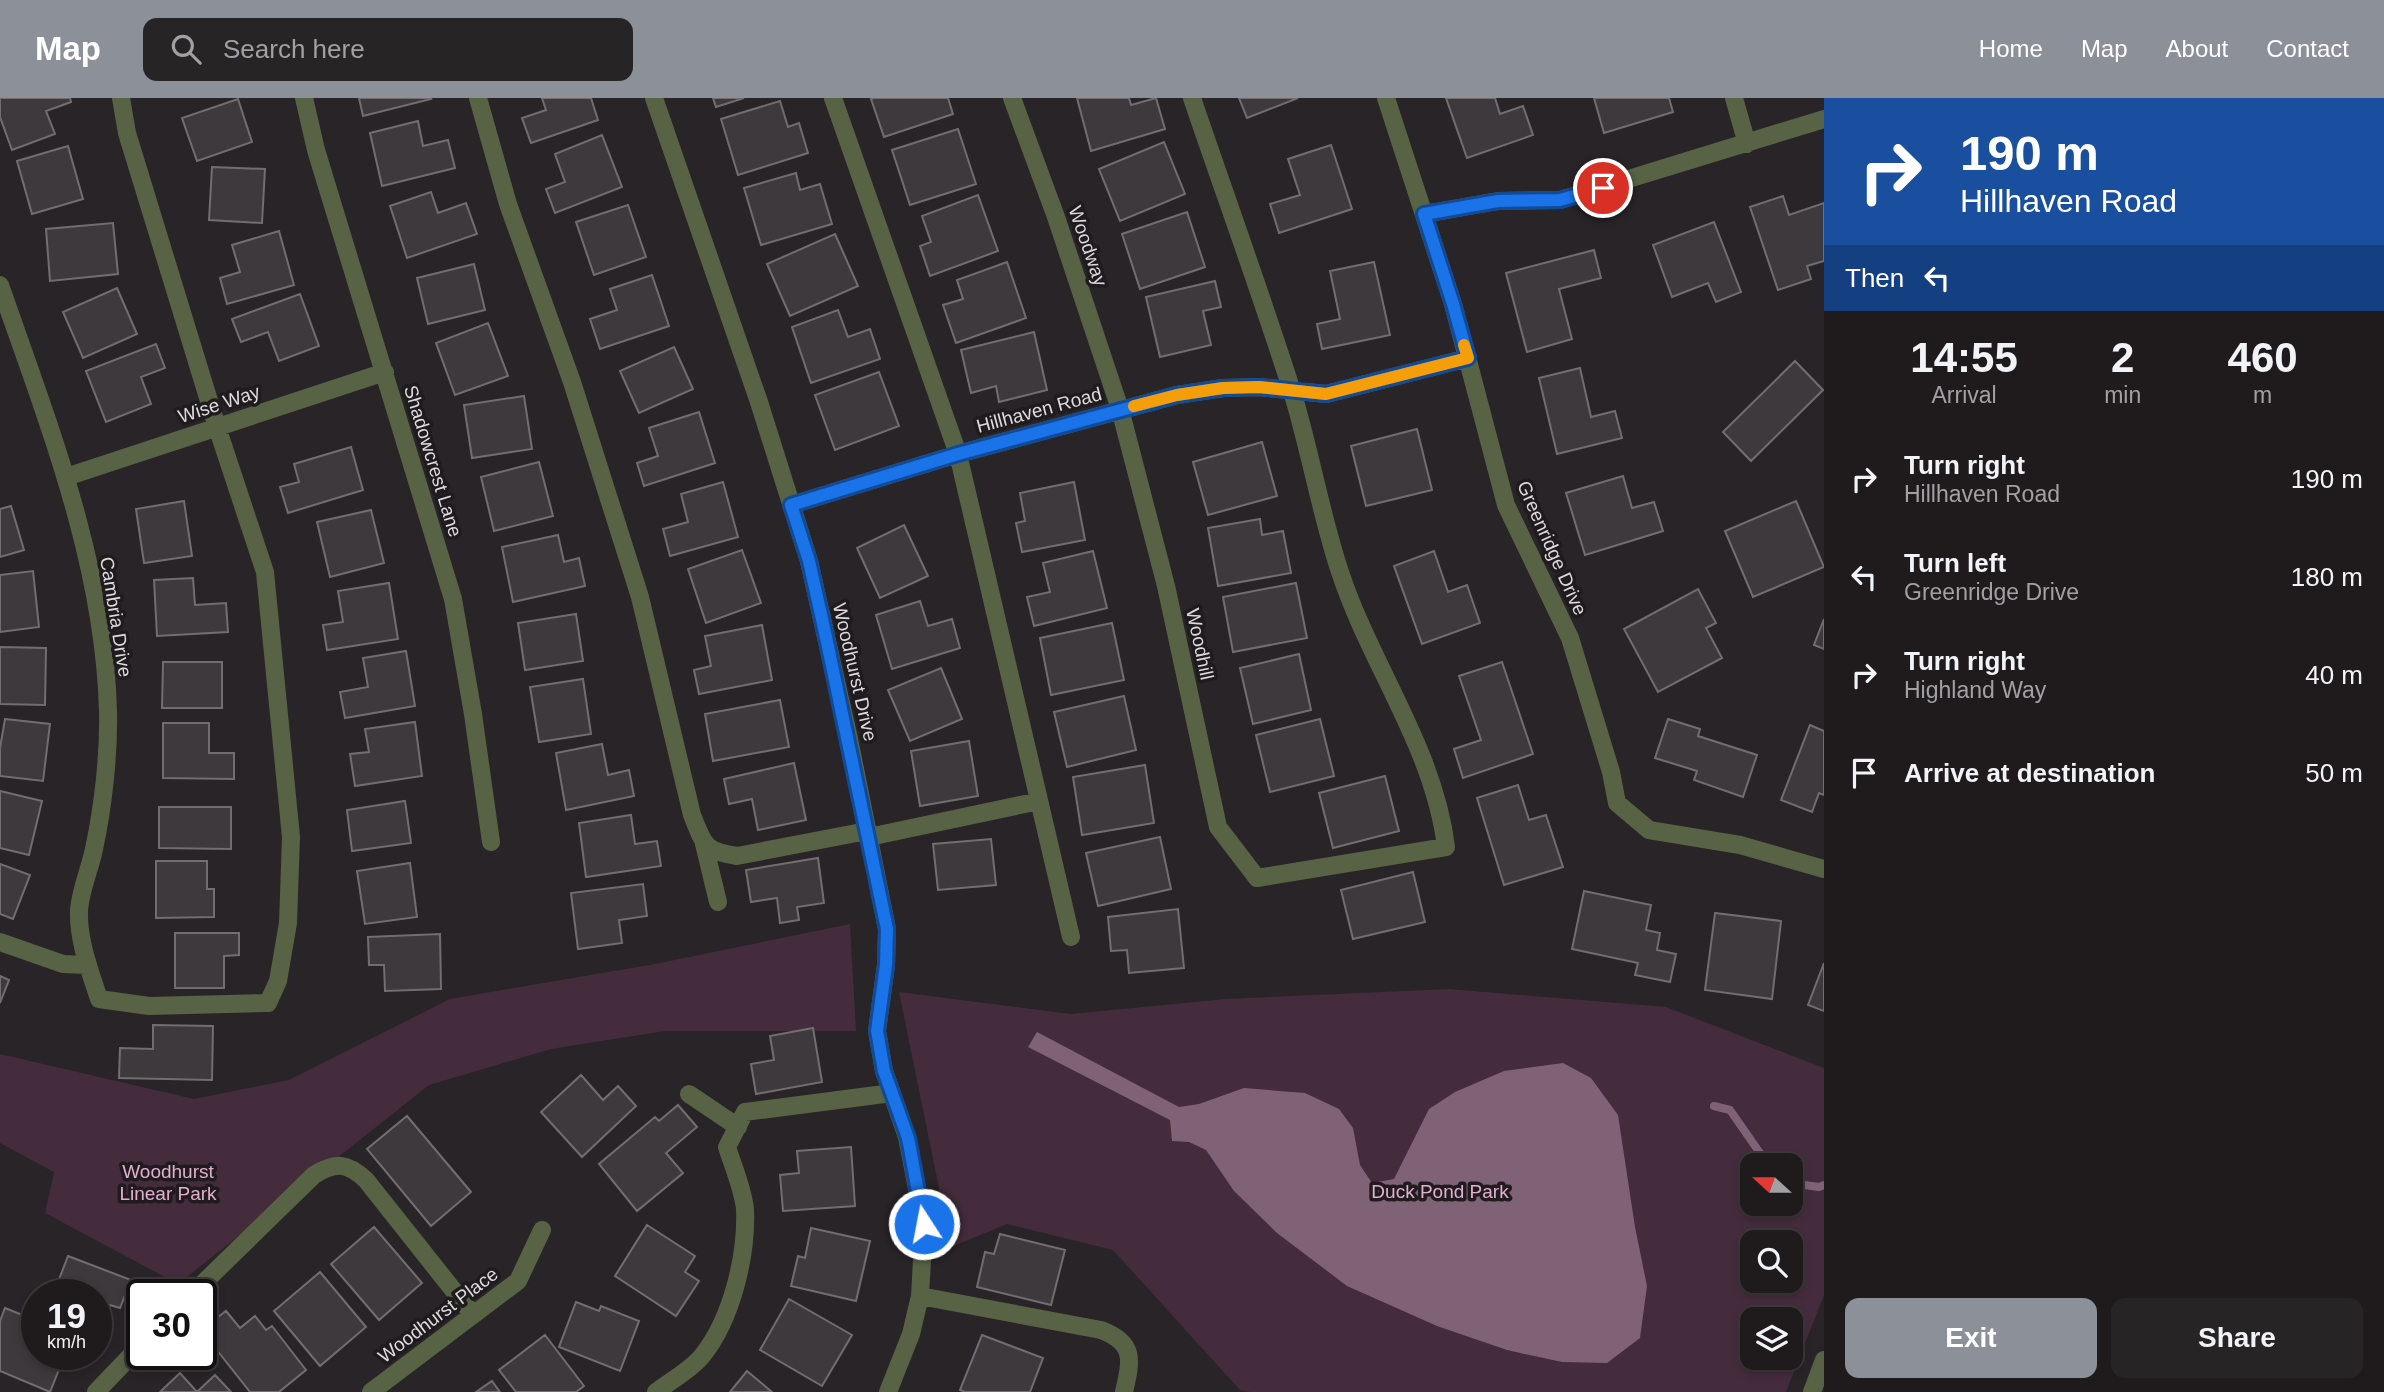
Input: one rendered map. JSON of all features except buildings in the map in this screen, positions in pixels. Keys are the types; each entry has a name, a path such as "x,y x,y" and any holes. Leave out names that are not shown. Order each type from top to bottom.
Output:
{"street":[{"path":"121,98 127,133 217,427"},
{"name":"Shadowcrest Lane","path":"304,98 316,149 453,599 491,842"},
{"path":"478,98 508,204 572,382 640,597 692,815 704,844 718,902"},
{"name":"Woodhurst Drive","path":"654,98 759,402 809,561 849,738 887,929 886,965 877,1031 884,1071 908,1138 924,1224 920,1296 911,1334 888,1392"},
{"path":"833,98 958,454 1071,937"},
{"name":"Woodway","path":"1012,98 1056,217 1120,409"},
{"path":"1192,98 1291,390"},
{"name":"Greenridge Drive","path":"1386,98 1453,304 1506,505 1570,638 1611,772 1617,803 1649,830 1740,845 1824,869"},
{"path":"1734,98 1747,144"},
{"path":"1424,214 1498,201 1560,200 1824,119"},
{"name":"Cambria Drive","path":"0,285 66,477 91,576 104,655 108,714 102,798 94,848 79,911 82,944 99,999 149,1006 268,1003 278,981 288,923 291,836 264,572 217,427"},
{"name":"Hillhaven Road","path":"791,505 958,454 1177,395 1223,388 1259,387 1326,394 1468,358"},
{"name":"Wise Way","path":"66,477 385,372"},
{"name":"Woodhill","path":"1120,409 1166,586 1218,827 1257,878 1447,847 1432,783 1340,573 1291,390"},
{"path":"704,844 718,853 737,856 1039,801"},
{"path":"0,942 63,964 88,964"},
{"path":"656,1392 701,1357 713,1340 729,1305 742,1259 745,1207 727,1147 745,1112 891,1093"},
{"path":"689,1094 738,1127"},
{"path":"207,1279 314,1175 330,1166 341,1166 357,1172 366,1180 473,1315"},
{"name":"Woodhurst Place","path":"372,1392 518,1281 542,1230"},
{"path":"920,1296 1101,1330 1116,1336 1127,1347 1130,1366 1124,1392"},
{"path":"96,1392 126,1361"},
{"path":"1812,1392 1822,1370"}],"green space":[{"name":"Woodhurst Linear Park","path":"850,924 856,1031 665,1031 551,1049 429,1085 184,1279 169,1279 45,1213 54,1172 0,1143 0,1054 194,1099 289,1080 450,999 655,964"},
{"name":"Duck Pond Park","path":"1449,989 1666,1007 1824,1068 1824,1295 1803,1349 1803,1307 1740,1307 1740,1370 1795,1370 1786,1392 1250,1392 1240,1390 1113,1250 1007,1224 951,1247 899,992 1071,1014 1225,999"}],"shaded area":[{"path":"1037,1032 1179,1107 1199,1104 1244,1088 1305,1093 1339,1109 1353,1128 1360,1165 1372,1183 1394,1179 1429,1109 1455,1092 1504,1071 1563,1063 1591,1078 1618,1115 1647,1286 1640,1338 1607,1363 1562,1362 1507,1350 1437,1326 1347,1286 1277,1233 1234,1191 1206,1150 1189,1142 1172,1141 1170,1120 1028,1047"}],"waterway":[{"path":"1714,1106 1730,1110 1760,1153"},
{"path":"1803,1185 1824,1185"}],"slow traffic":[{"path":"1134,406 1177,395 1223,388 1259,387 1326,394 1468,358 1464,345"}],"route":[{"path":"924,1224 908,1138 884,1071 877,1031 886,965 887,929 849,738 809,561 791,505 958,454 1177,395 1223,388 1259,387 1326,394 1468,358 1424,214 1498,201 1560,200 1603,188"}]}
